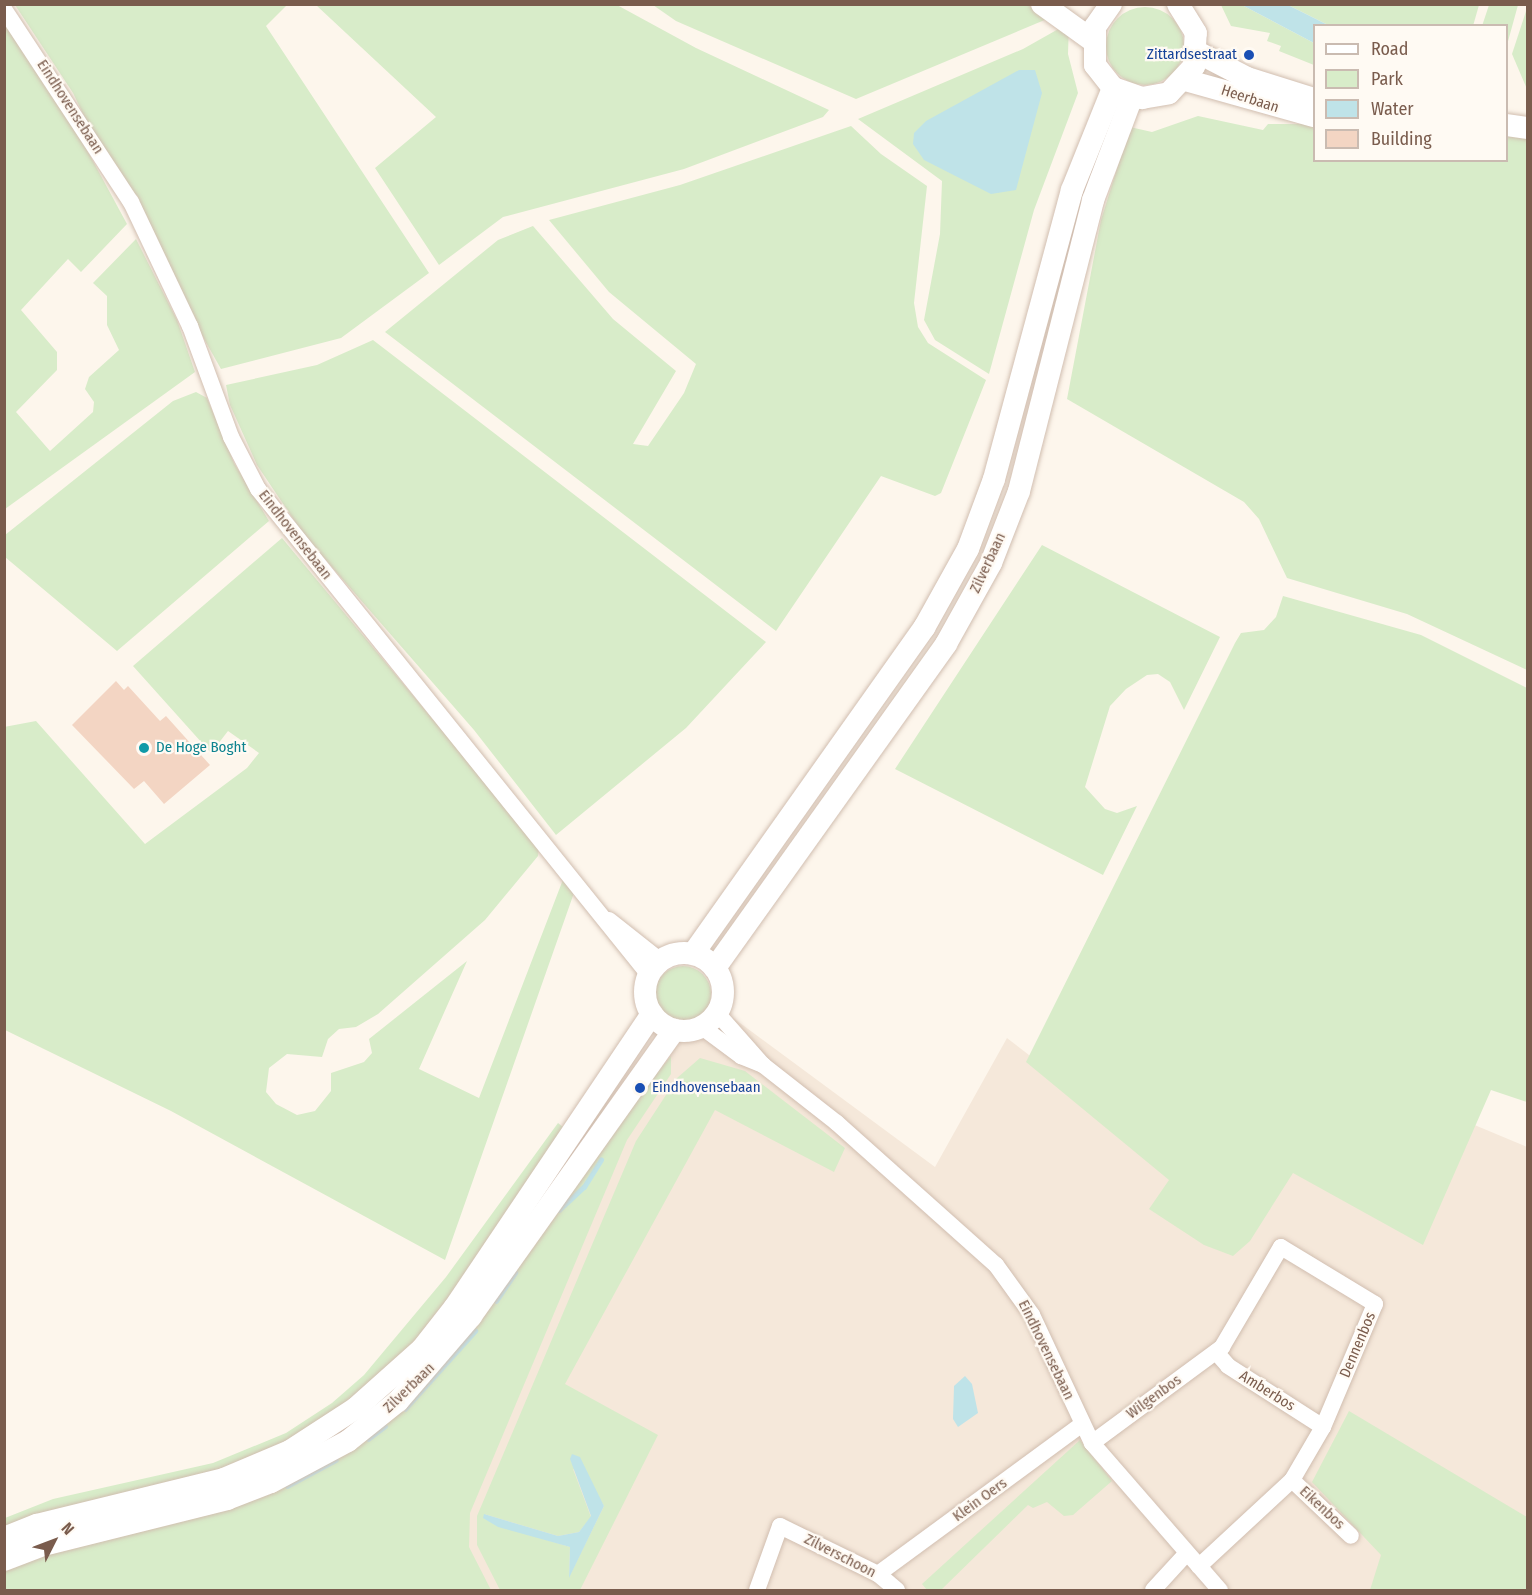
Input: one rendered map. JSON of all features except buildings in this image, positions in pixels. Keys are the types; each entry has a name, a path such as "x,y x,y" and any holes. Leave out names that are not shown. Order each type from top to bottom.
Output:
{"main road":[{"path":"1042,4 1092,40"},
{"path":"1092,4 1110,5"},
{"path":"1110,5 1097,22 1092,40 1095,65 1123,92 1162,95 1185,80 1197,52 1194,26 1178,4"},
{"name":"Heerbaan","path":"1197,52 1231,72 1313,99"},
{"name":"Heerbaan","path":"1185,80 1313,116"},
{"name":"Zilverbaan","path":"693,954 924,628 968,549 994,479 1072,190 1123,92"},
{"name":"Zilverbaan","path":"715,968 946,644 992,563 1019,491 1123,92"},
{"path":"1508,113 1527,115"},
{"path":"1508,125 1527,128"},
{"path":"676,954 693,954 715,968 723,990 710,1020 674,1030 652,1014 646,1002 655,968 676,954"},
{"name":"Zilverbaan","path":"4,1538 37,1525 224,1479 290,1450 356,1408 422,1348 455,1307 652,1014"},
{"name":"Zilverbaan","path":"4,1560 43,1545 227,1499 271,1482 348,1440 398,1401 471,1316 674,1030"}],"street":[{"name":"Eindhovensebaan","path":"4,9 131,202 190,326 231,437 258,489 609,919 655,968"},
{"name":"Eindhovensebaan","path":"710,1020 741,1056 763,1065 837,1123 996,1265 1032,1315 1092,1443 1220,1590"},
{"name":"Dennenbos","path":"1199,1566 1292,1480 1323,1427 1375,1304 1281,1247 1216,1352"},
{"name":"Amberbos","path":"1216,1352 1228,1366 1323,1427"},
{"name":"Wilgenbos","path":"1092,1443 1216,1352"},
{"name":"Klein Oers","path":"878,1574 1082,1425"},
{"name":"Eikenbos","path":"1292,1480 1351,1536"},
{"name":"Zilverschoon","path":"757,1590 780,1526 878,1574 897,1590"},
{"path":"1154,1590 1187,1552"}],"shaded area":[{"path":"698,992 935,1167 1007,1038 1181,1172 1284,1144 1465,1121 1527,1147 1527,1590 467,1590 436,1531 674,1006"}],"green space":[{"path":"1027,4 1047,19 856,99 676,21 653,5"},
{"path":"15,5 287,5 266,26 429,273 341,338 221,369 117,184 73,93"},
{"path":"316,5 617,5 696,48 829,110 823,117 684,169 503,217 439,265 375,168 436,117"},
{"path":"1221,5 1242,5 1313,42 1313,65 1279,51 1281,46 1267,41 1270,33 1231,26"},
{"path":"1288,5 1479,5 1474,24 1326,24"},
{"path":"1489,5 1518,5 1508,41 1508,24 1483,24"},
{"path":"1528,5 1528,89 1527,89 1512,54"},
{"path":"1137,7 1153,7 1167,13 1178,24 1184,38 1184,54 1178,68 1167,79 1153,85 1137,85 1123,79 1112,68 1106,54 1106,38 1112,24 1123,13"},
{"path":"4,11 41,65 127,224 81,272 68,259 21,310 57,352 57,370 16,412 50,451 93,412 94,402 85,389 89,377 119,350 107,325 107,296 93,283 136,239 177,320 195,372 5,509"},
{"path":"1069,23 1068,54 1078,93 1034,210 989,374 935,340 924,320 940,234 942,181 858,119 1023,49"},
{"path":"1198,116 1263,130 1268,124 1313,124 1313,162 1508,162 1508,131 1527,132 1527,670 1407,614 1287,578 1259,519 1244,502 1067,399 1101,220 1130,127 1152,132"},
{"path":"851,126 881,154 927,186 914,303 918,327 928,343 986,380 941,493 935,496 881,476 776,631 385,332 498,240 533,226 613,319 676,371 633,444 648,446 684,393 696,364 609,292 549,220 680,185"},
{"path":"373,340 766,642 686,728 556,835 474,730 304,535 257,465 230,405 226,385 317,365"},
{"path":"196,392 207,398 234,463 269,521 117,651 5,557 5,535 173,401"},
{"path":"282,538 539,847 538,856 485,920 378,1014 356,1027 339,1029 328,1039 322,1057 287,1054 269,1068 266,1092 276,1104 297,1115 315,1111 331,1091 331,1073 364,1062 372,1053 369,1039 467,961 419,1069 479,1098 564,877 575,890 445,1260 171,1111 5,1030 4,727 36,721 145,844 247,768 259,753 228,731 211,753 133,666"},
{"path":"1042,545 1220,637 1184,710 1170,682 1158,674 1147,675 1126,689 1110,706 1085,787 1105,809 1117,813 1137,806 1103,875 895,769"},
{"path":"1283,596 1421,635 1527,688 1527,1102 1491,1090 1423,1245 1293,1173 1250,1241 1233,1256 1204,1245 1149,1209 1169,1180 1026,1062 1235,643 1241,633 1264,630 1276,617"},
{"path":"677,966 689,966 699,970 707,978 711,994 707,1010 699,1018 689,1022 677,1022 667,1018 659,1010 655,1000 655,988 659,978 667,970"},
{"path":"671,1056 671,1074 627,1140 470,1513 469,1547 491,1590 5,1590 4,1565 351,1443"},
{"path":"700,1058 745,1071 845,1148 834,1172 715,1110 565,1384 658,1435 580,1590 500,1590 477,1545 477,1516 636,1141 677,1078","holes":["573,1469 587,1478 604,1506 569,1577 570,1547 530,1535 484,1514 558,1536 579,1532 591,1517"]},
{"path":"558,1123 563,1127 529,1193 386,1378 256,1462 5,1533 5,1518 53,1499 213,1463 286,1433 332,1403 364,1375 446,1277"},
{"path":"1349,1411 1527,1517 1527,1590 1370,1590 1381,1555 1312,1482"},
{"path":"1080,1440 1112,1481 1073,1515 1064,1516 1047,1502 1033,1508 1028,1505 941,1590 927,1590 922,1584"}],"water":[{"path":"1242,5 1288,5 1326,24 1313,24 1313,42"},
{"path":"1019,70 1035,70 1042,93 1016,190 991,194 924,160 913,144 914,133 926,121"},
{"path":"965,1376 972,1384 978,1413 958,1427 953,1419 954,1386"},
{"path":"572,1454 580,1457 604,1506 569,1578 570,1547 498,1527 483,1518 484,1514 558,1536 579,1532 591,1516 570,1459"}],"waterway":[{"path":"559,1210 584,1187 601,1160"},
{"path":"496,1301 515,1273"},
{"path":"405,1409 475,1331"},
{"path":"368,1439 385,1426"},
{"path":"287,1486 336,1460"}],"place":[{"name":"Zittardsestraat","path":"1249,55"},
{"name":"De Hoge Boght","path":"144,748"},
{"name":"Eindhovensebaan","path":"640,1088"}]}
